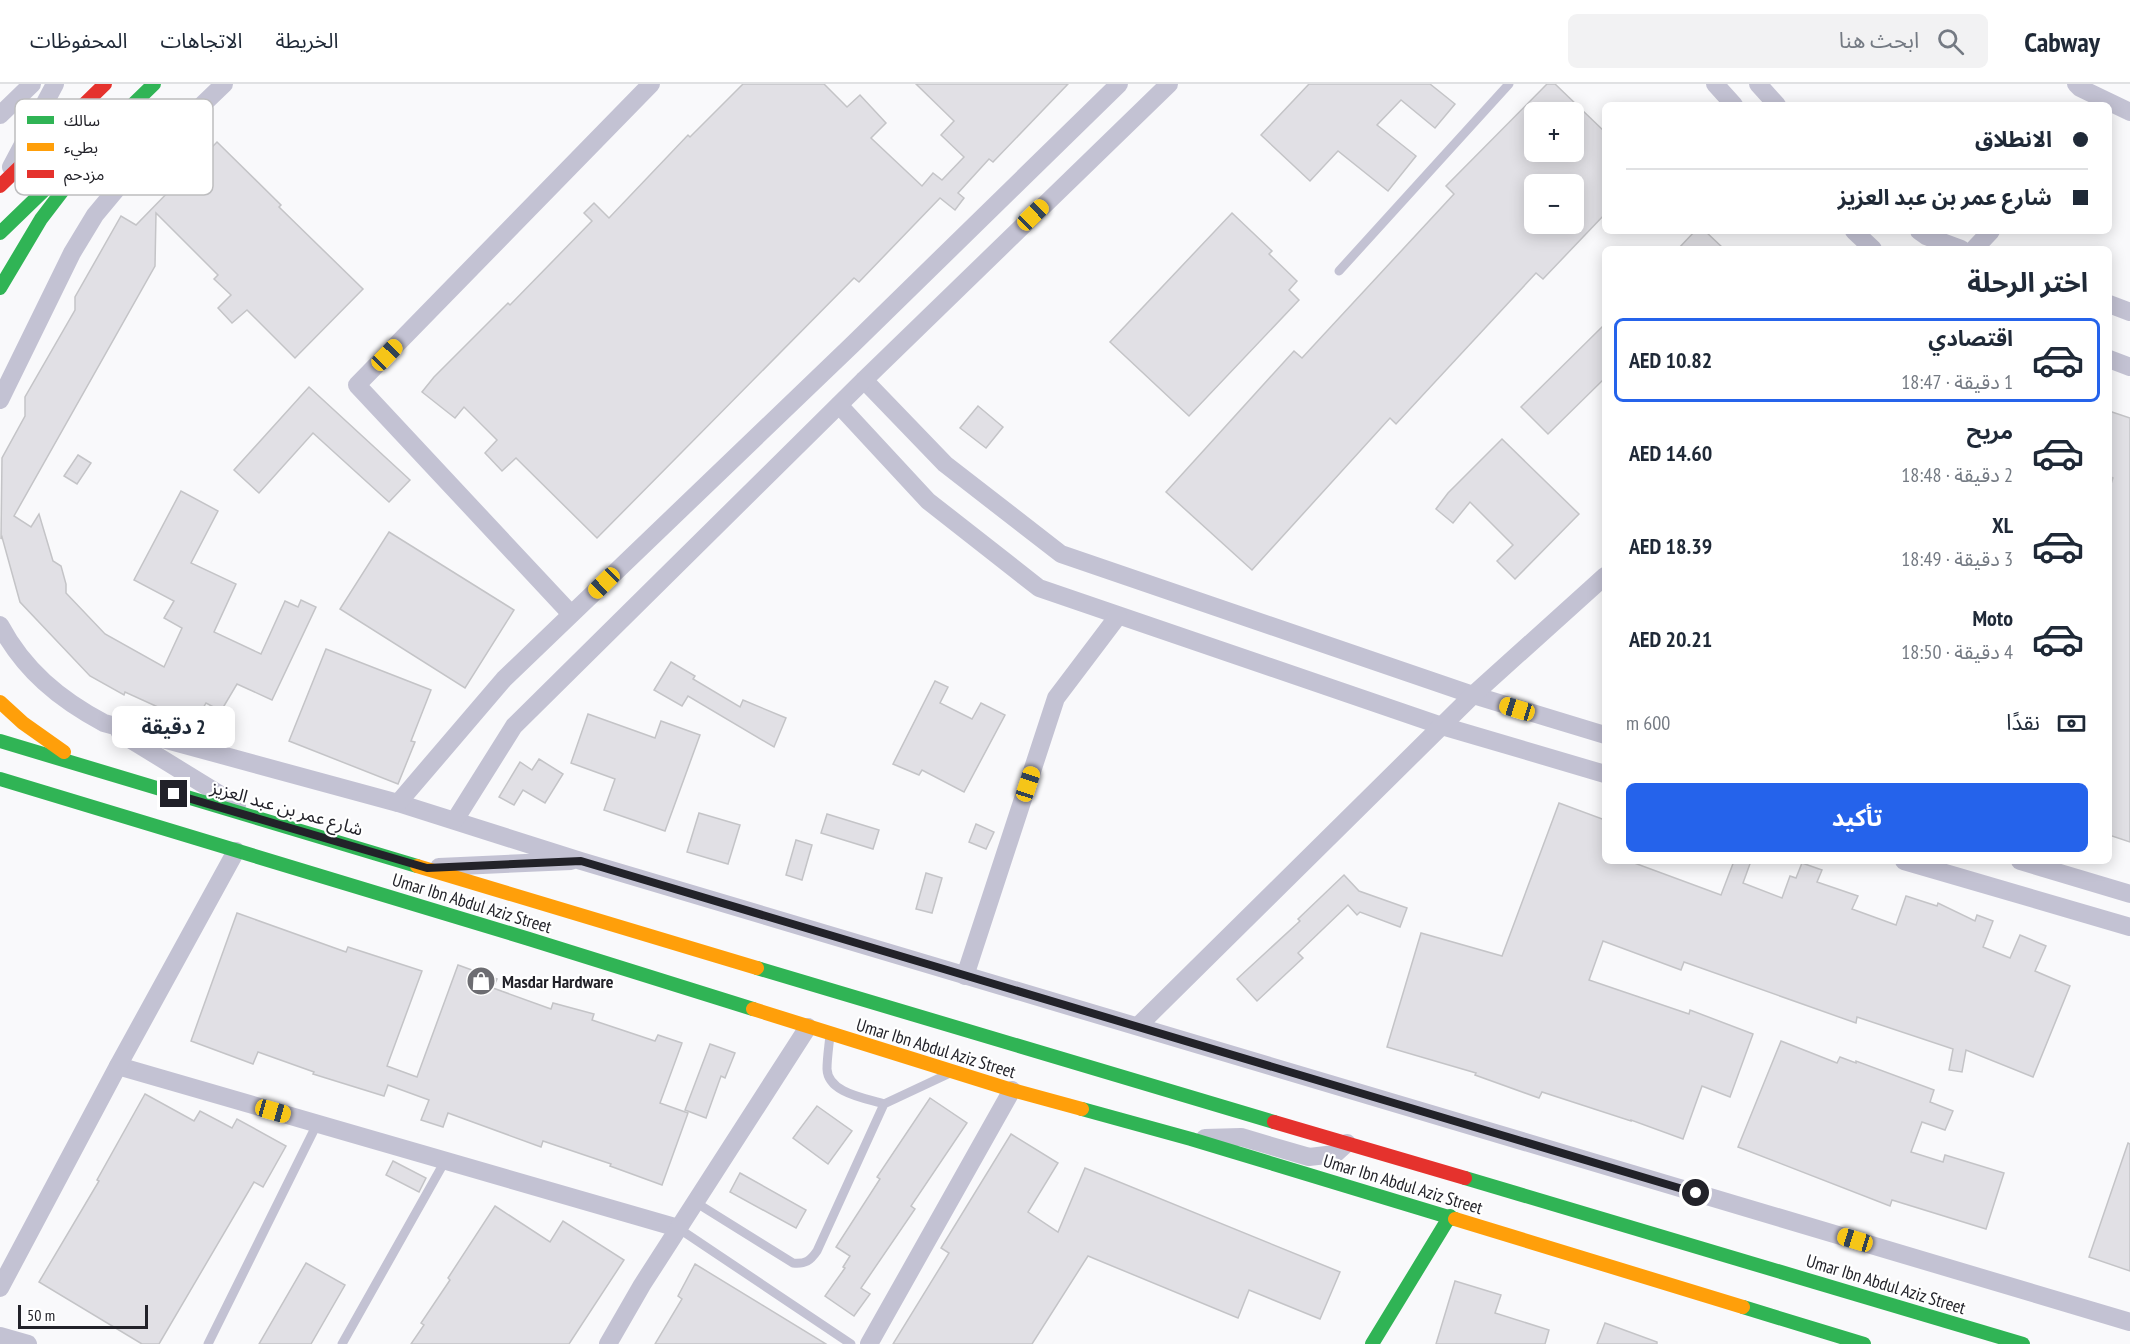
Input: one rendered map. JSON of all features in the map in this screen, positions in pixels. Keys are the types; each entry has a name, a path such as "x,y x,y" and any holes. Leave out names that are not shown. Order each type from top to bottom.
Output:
{"main road":[{"path":"90,99 105,84"},
{"path":"139,99 154,84"},
{"path":"1,186 15,172"},
{"path":"0,233 39,195"},
{"path":"0,288 42,219 60,195"},
{"path":"0,702 13,716 90,769"},
{"name":"شارع عمر بن عبد العزيز","path":"0,741 259,826 375,853 427,868"},
{"name":"Umar Ibn Abdul Aziz Street","path":"0,779 239,845 952,1072 1191,1139 1450,1216 1864,1344"},
{"name":"Umar Ibn Abdul Aziz Street","path":"427,868 2024,1344"},
{"path":"1372,1344 1450,1216"}],"street":[{"path":"17,99 32,84"},
{"path":"47,99 55,84"},
{"path":"208,99 224,84"},
{"path":"571,614 357,385 651,84"},
{"path":"398,803 504,679 1119,84"},
{"path":"455,820 514,726 864,380 1169,84"},
{"path":"1715,84 1731,102"},
{"path":"1758,84 1774,102"},
{"path":"2076,84 2104,102"},
{"path":"0,115 15,100"},
{"path":"2112,105 2130,112"},
{"path":"1,186 15,160"},
{"path":"0,400 72,253 95,215 112,195"},
{"path":"1857,234 1871,246"},
{"path":"1923,234 1953,246"},
{"path":"1977,246 1988,234"},
{"path":"2112,305 2130,312"},
{"path":"2112,360 2130,367"},
{"path":"864,380 945,464 1061,555 1473,695 1602,734"},
{"path":"839,405 928,501 1039,588 1442,726 1602,773"},
{"path":"1138,1026 1473,695 1602,579"},
{"path":"965,976 1056,698 1118,616"},
{"path":"0,625 27,666 73,706 104,723 259,826"},
{"path":"104,723 398,803 581,861 2130,1322"},
{"path":"0,1288 239,845"},
{"path":"427,868 581,861"},
{"path":"1915,864 2130,927"},
{"path":"2030,864 2130,894"},
{"path":"608,1344 642,1285 808,1027"},
{"path":"118,1066 678,1228"},
{"path":"869,1344 1012,1090"},
{"path":"1191,1139 1241,1137 1309,1157 1335,1154 1347,1143"},
{"path":"0,1336 28,1344"}],"lane":[{"path":"1339,271 1509,84"},
{"path":"830,1034 827,1070 830,1080 836,1087 884,1104"},
{"path":"695,1202 793,1263 803,1264 810,1261 817,1251 884,1104 952,1072"},
{"path":"208,1344 317,1124"},
{"path":"342,1344 445,1161"},
{"path":"678,1228 851,1344"}],"building":[{"path":"743,84 824,84 847,107 860,95 886,123 871,138 922,186 933,173 942,180 964,157 941,135 954,121 916,84 1068,84 993,162 989,159 958,193 964,198 955,210 940,198 859,282 854,278 597,538 516,458 502,471 485,453 497,440 464,407 455,418 422,392 434,377 508,303 510,305 592,221 584,213 594,203 609,218 688,135 690,137"},
{"path":"1309,84 1430,84 1455,104 1435,128 1401,100 1377,125 1416,156 1388,191 1338,151 1310,181 1261,135"},
{"path":"1547,84 1555,84 1574,102 1529,102"},
{"path":"1524,107 1524,162 1584,162 1584,112 1602,129 1602,217 1543,279 1536,273 1396,424 1390,418 1252,570 1166,492 1294,351 1302,358 1454,194 1446,186"},
{"path":"217,142 281,205 279,207 363,289 295,358 247,310 232,323 218,308 231,295 214,279 218,275 156,213 155,266 14,516 31,527 39,514 53,561 61,566 66,593 105,634 164,667 182,628 164,618 174,601 134,580 181,491 218,511 191,563 236,584 214,632 261,654 285,601 298,607 301,600 316,607 272,700 237,684 221,711 206,703 202,710 200,708 193,723 125,692 124,695 90,676 20,602 2,537 1,539 2,458 25,416 25,397 75,310 75,297 121,216 136,225 165,195 213,195 213,146"},
{"path":"1232,213 1272,251 1269,254 1297,281 1289,290 1299,300 1189,416 1110,342"},
{"path":"1692,234 1708,234 1721,246 1681,246"},
{"path":"1602,327 1602,381 1548,434 1521,407"},
{"path":"309,387 410,480 389,502 313,433 259,493 234,470"},
{"path":"978,406 1003,427 986,448 960,428"},
{"path":"2112,412 2130,418 2130,842 2112,836"},
{"path":"1502,439 1579,514 1515,579 1497,561 1513,545 1470,502 1453,523 1436,509 1448,493"},
{"path":"78,455 91,463 77,484 64,476"},
{"path":"389,532 514,610 465,688 340,609"},
{"path":"326,649 431,690 411,741 415,742 398,784 289,741"},
{"path":"671,662 695,676 693,679 740,707 743,700 786,718 774,747 688,696 682,706 654,690"},
{"path":"935,681 948,687 940,703 972,719 981,703 1005,715 964,792 922,770 919,775 893,764"},
{"path":"588,714 655,738 661,721 700,735 665,831 604,810 615,779 571,763"},
{"path":"539,759 563,774 545,803 523,790 514,805 499,797 520,762 532,770"},
{"path":"1559,803 1602,819 1602,864 1637,864 1721,895 1733,864 1750,864 1743,883 1782,898 1790,876 1796,878 1802,864 1805,864 1822,870 1817,882 1858,896 1852,909 1896,925 1906,896 1937,906 1938,903 1975,921 1977,915 1993,921 1983,947 2010,958 2020,935 2046,946 2035,971 2070,986 2033,1077 1966,1050 1962,1072 1949,1070 1953,1049 1857,1017 1856,1023 1684,962 1681,970 1603,941 1589,980 1689,1014 1690,1010 1753,1034 1730,1097 1702,1086 1683,1139 1542,1092 1539,1098 1475,1075 1476,1073 1387,1047 1421,933 1502,956"},
{"path":"699,813 740,825 728,864 687,852"},
{"path":"827,814 879,830 873,849 821,833"},
{"path":"976,824 994,832 986,849 969,842"},
{"path":"796,840 812,845 802,880 786,875"},
{"path":"926,873 942,878 932,913 916,909"},
{"path":"1344,875 1359,891 1407,908 1400,927 1360,912 1357,915 1348,905 1298,953 1303,958 1257,1001 1237,979 1300,921 1298,919"},
{"path":"237,913 346,952 348,947 422,971 387,1066 417,1077 458,965 497,979 493,988 551,1009 553,1003 594,1014 592,1020 655,1041 658,1035 682,1043 660,1103 688,1113 662,1185 610,1166 611,1164 543,1141 541,1147 448,1113 443,1127 421,1120 429,1100 388,1085 384,1096 313,1074 314,1072 258,1052 253,1064 191,1041"},
{"path":"1781,1041 1837,1063 1840,1057 1856,1063 1856,1061 1934,1090 1930,1102 1953,1111 1945,1130 1922,1122 1911,1152 1943,1162 1945,1155 2004,1173 1986,1229 1892,1200 1890,1206 1738,1147"},
{"path":"710,1044 735,1053 725,1078 721,1076 706,1118 685,1110"},
{"path":"145,1094 194,1121 200,1111 232,1128 237,1119 286,1146 263,1187 254,1182 159,1344 142,1344 39,1282 99,1181 97,1180"},
{"path":"930,1098 967,1123 911,1206 915,1209 861,1288 870,1294 854,1316 825,1296 845,1268 843,1267 850,1256 836,1247 880,1179 877,1177"},
{"path":"817,1106 852,1131 828,1164 793,1138"},
{"path":"1011,1134 1058,1163 1028,1212 1058,1232 1085,1168 1340,1272 1320,1319 1249,1290 1238,1318 1088,1256 1032,1344 893,1344 949,1253 941,1248"},
{"path":"2128,1143 2130,1144 2130,1271 2089,1257"},
{"path":"393,1161 426,1178 419,1192 386,1175"},
{"path":"740,1173 806,1210 796,1228 730,1192"},
{"path":"495,1206 550,1242 563,1221 624,1260 569,1344 411,1344 424,1325 421,1323 450,1280 448,1278"},
{"path":"306,1263 345,1285 311,1344 259,1344"},
{"path":"695,1264 826,1344 655,1344 682,1299 678,1296"},
{"path":"1455,1281 1501,1295 1495,1313 1549,1330 1545,1344 1436,1344"},
{"path":"1605,1323 1657,1342 1657,1344 1597,1344"}],"traffic: fast":[{"path":"138,99 154,84"},
{"path":"0,233 39,195"},
{"path":"0,288 41,219 59,195"},
{"path":"0,741 417,866"},
{"path":"0,779 753,1009"},
{"path":"757,968 1274,1122"},
{"path":"1082,1109 1191,1139 1455,1219"},
{"path":"1465,1178 2023,1344"},
{"path":"1372,1344 1450,1216"},
{"path":"1743,1307 1864,1344"}],"traffic: slow":[{"path":"0,702 23,723 64,752"},
{"path":"417,866 757,968"},
{"path":"753,1009 1012,1090 1082,1109"},
{"path":"1455,1219 1743,1307"}],"traffic: jam":[{"path":"90,99 105,84"},
{"path":"0,186 15,171"},
{"path":"1274,1122 1465,1178"}],"place":[{"name":"Masdar Hardware","path":"481,981"}],"route":[{"path":"174,794 427,868 581,861 1696,1193"}]}
